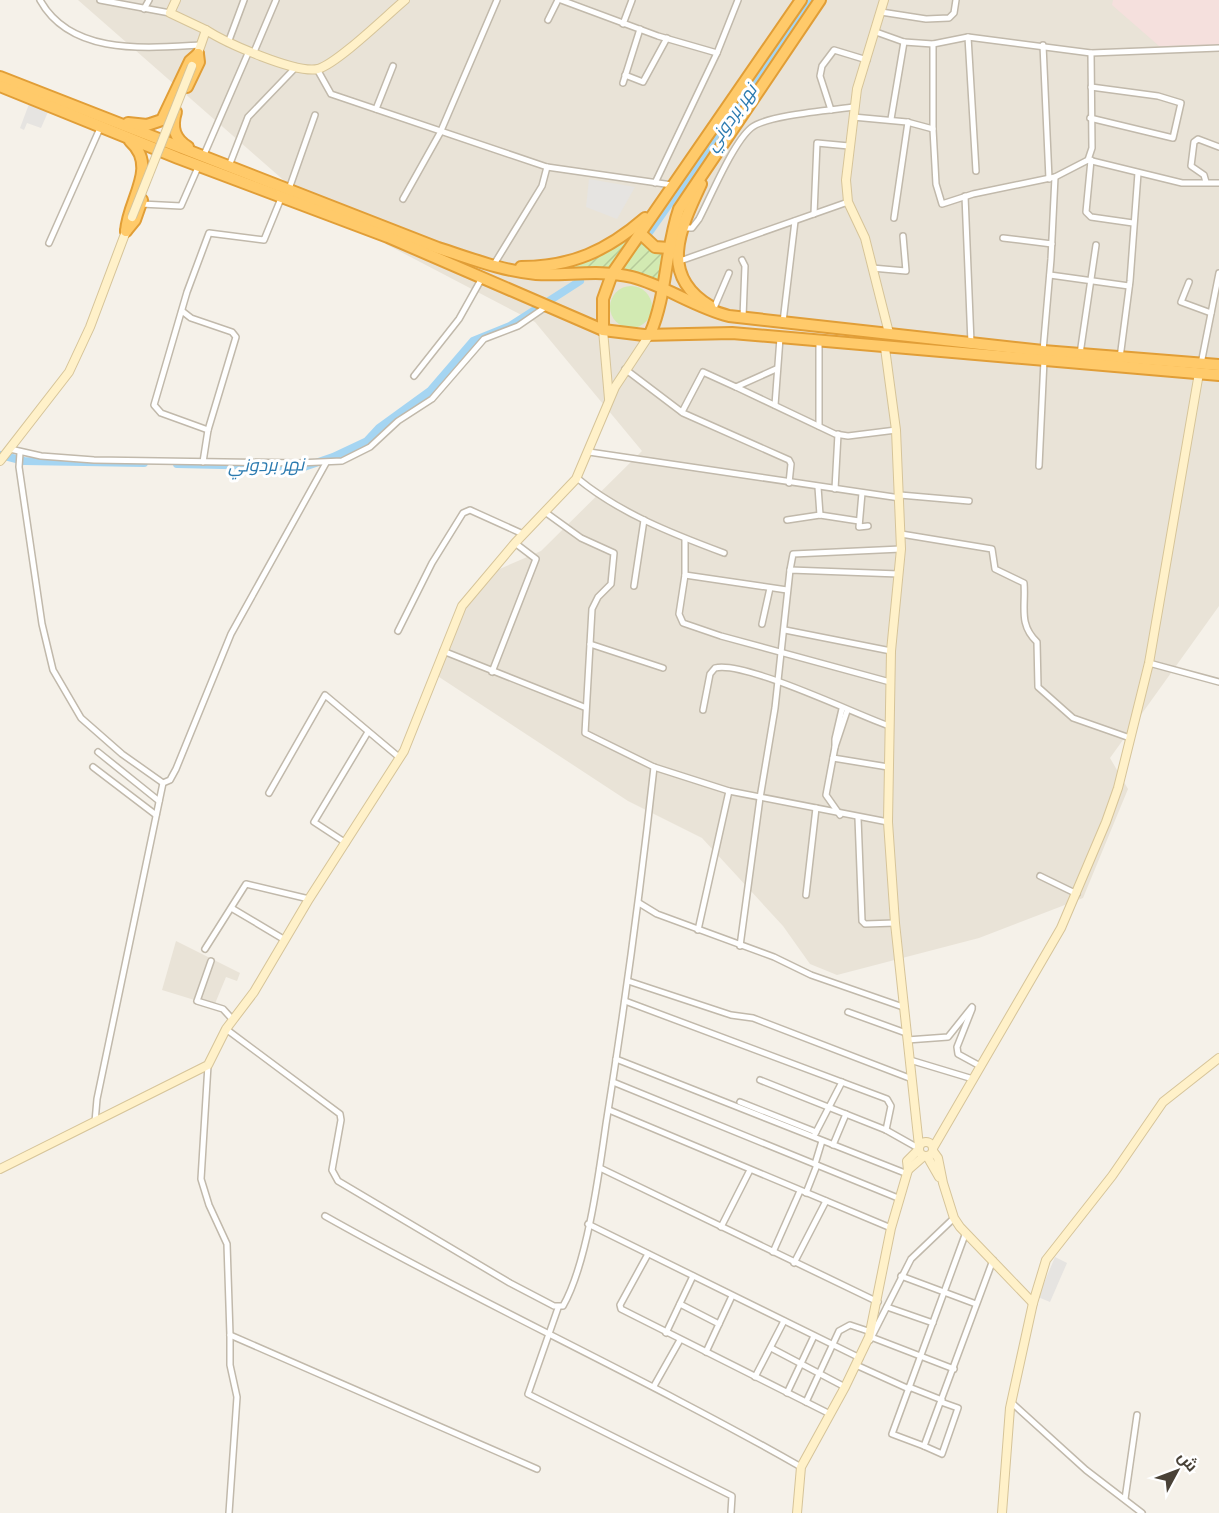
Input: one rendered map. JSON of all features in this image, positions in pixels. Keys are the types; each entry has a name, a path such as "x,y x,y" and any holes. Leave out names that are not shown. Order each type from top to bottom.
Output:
{"highway":[{"path":"603,330 603,299 612,274 801,0"},
{"path":"650,334 658,315 669,248 679,209 820,0"},
{"path":"114,122 147,125 160,122 190,61 200,50"},
{"path":"200,50 199,62 179,103 173,126 181,143 201,161"},
{"path":"0,77 20,89 101,126 178,158"},
{"path":"0,86 20,89 114,122 201,161 495,267 538,274 612,274 632,277 704,310 741,317 903,334 1043,355 1080,354 1120,358 1200,368 1219,375"},
{"path":"126,137 139,150 144,162 127,217 126,231"},
{"path":"126,231 135,220 158,161 163,158 178,158 230,166 603,330 650,334 708,332 903,350 1043,355 1200,368 1219,365"},
{"path":"712,158 684,228 678,262 685,287 714,308 741,317"},
{"path":"495,267 562,264 591,255 626,234 666,194"},
{"path":"640,233 655,247 669,248"},
{"path":"870,347 872,332"},
{"path":"903,334 903,350"}],"street":[{"path":"40,0 55,21 79,36 137,48 200,50"},
{"path":"100,0 171,13 228,44 296,67 317,69 342,53 405,0"},
{"path":"144,9 149,0"},
{"path":"171,13 176,0"},
{"path":"228,44 244,0"},
{"path":"141,204 181,206 276,0"},
{"path":"403,199 440,133 497,0"},
{"path":"548,20 559,0 623,24 717,52"},
{"path":"623,24 632,0"},
{"path":"656,184 717,52 738,0"},
{"path":"884,0 857,89 846,180 848,202 865,238 889,333"},
{"path":"881,12 926,19 949,18 954,13 956,0"},
{"path":"623,83 640,29"},
{"path":"0,461 6,450 58,388 78,356 206,30"},
{"path":"876,32 904,42 933,44 969,37 1091,53 1219,48"},
{"path":"969,37 976,171"},
{"path":"625,75 643,82 667,38"},
{"path":"891,119 904,42"},
{"path":"933,44 933,129 936,184 942,204 965,196 1052,178 1089,160 1187,184 1219,183"},
{"path":"1040,466 1043,355 1052,244 1052,178 1043,45"},
{"path":"831,110 820,76 822,66 834,50 867,60"},
{"path":"1091,53 1092,148 1089,160 1086,212 1091,216 1133,223"},
{"path":"376,109 393,66"},
{"path":"230,166 248,117 296,67"},
{"path":"317,69 331,94 440,133 547,167 656,184 666,194"},
{"path":"1090,118 1173,138 1181,103 1158,96 1091,87"},
{"path":"684,228 692,228 699,219 730,159 751,128 782,117 854,107"},
{"path":"208,430 161,412 154,405 182,311 209,233 264,240 315,115"},
{"path":"853,117 891,119 933,129"},
{"path":"894,218 909,122"},
{"path":"49,243 101,126"},
{"path":"1206,182 1204,175 1191,166 1194,142 1198,139 1219,147"},
{"path":"814,214 817,143 849,146"},
{"path":"495,267 542,186 547,167"},
{"path":"1120,358 1130,286 1137,173"},
{"path":"656,184 666,194"},
{"path":"965,196 971,343"},
{"path":"678,262 848,202"},
{"path":"783,322 795,220"},
{"path":"872,268 906,270 903,236"},
{"path":"1003,238 1052,244"},
{"path":"1080,354 1096,245"},
{"path":"741,317 745,266 742,260"},
{"path":"714,308 729,273"},
{"path":"870,1337 891,1228 907,1161 926,1149 945,1127 1062,928 1106,822 1149,663 1200,368 1219,273"},
{"path":"1050,275 1130,286"},
{"path":"414,376 459,319 482,278"},
{"path":"1190,282 1181,302 1211,313"},
{"path":"6,450 20,455 94,460 305,463 342,461 370,447 398,422 438,393 483,339 518,326 541,303"},
{"path":"182,311 192,318 236,335 208,430 203,462"},
{"path":"603,330 609,400"},
{"path":"229,1513 237,1396 229,1358 231,1335 227,1244 208,1205 201,1179 208,1065 226,1029 254,992 309,899 400,758 415,730 442,651 468,597 523,534 577,478 609,400 625,369 650,334"},
{"path":"775,405 780,338"},
{"path":"819,341 819,426"},
{"path":"885,348 896,429 901,534 891,651 888,822 895,923 912,1079 926,1149 943,1184 954,1218 965,1234 1033,1303"},
{"path":"625,369 682,412 789,460 789,483"},
{"path":"736,387 776,369"},
{"path":"682,412 703,372 838,434 848,436 896,429"},
{"path":"835,489 838,434"},
{"path":"589,452 862,493 900,497 907,494 969,501"},
{"path":"20,455 42,624 53,670 81,718 122,754 162,783"},
{"path":"162,783 170,780 176,769 231,634 326,463"},
{"path":"577,478 609,502 685,538 724,553"},
{"path":"818,487 820,516"},
{"path":"862,493 859,527 868,526"},
{"path":"398,632 432,563 463,513 470,510 523,534"},
{"path":"545,512 580,538 615,553 612,584 598,597 592,609 583,728 586,734 654,767 729,791 858,818 888,822"},
{"path":"787,520 820,516 859,521"},
{"path":"634,586 645,520"},
{"path":"901,534 992,549 995,569 1024,583 1023,618 1029,634 1037,642 1036,681 1040,690 1073,718 1130,738"},
{"path":"685,538 685,575 679,614 683,623 721,636 890,682"},
{"path":"492,672 536,559 515,543"},
{"path":"740,946 760,798 776,708 787,590 793,554 901,549"},
{"path":"790,570 899,574"},
{"path":"685,575 787,590"},
{"path":"762,624 770,588"},
{"path":"785,630 891,651"},
{"path":"590,644 663,668"},
{"path":"442,651 585,707"},
{"path":"1149,663 1219,682"},
{"path":"703,710 710,674 715,668 725,667 778,680 845,710 889,726"},
{"path":"269,793 323,696 332,699 400,758"},
{"path":"840,814 826,795 845,710"},
{"path":"346,843 314,823 368,732"},
{"path":"98,753 159,801"},
{"path":"833,759 888,767"},
{"path":"93,767 156,815"},
{"path":"654,767 639,903 600,1168 588,1224 569,1292 564,1305 558,1308 528,1394 732,1496 731,1512"},
{"path":"95,1122 97,1099 126,948 162,783"},
{"path":"698,930 729,791"},
{"path":"806,895 816,808"},
{"path":"858,818 862,921 865,924 895,923"},
{"path":"1040,876 1077,894"},
{"path":"206,949 233,909 246,884 309,899"},
{"path":"639,903 657,914 774,957 811,975 903,1007"},
{"path":"233,909 285,940"},
{"path":"211,961 197,1001 223,1010 233,1020"},
{"path":"628,981 731,1015 753,1018 912,1079"},
{"path":"625,1002 889,1101 891,1106 886,1130"},
{"path":"848,1012 906,1036 948,1036 972,1007 957,1047 958,1054 980,1066"},
{"path":"226,1029 340,1114 341,1120 332,1170 338,1180 510,1283 558,1308"},
{"path":"1002,1513 1011,1402 1033,1303 1049,1254 1112,1176 1157,1109 1172,1093 1219,1058"},
{"path":"616,1059 815,1135"},
{"path":"910,1059 972,1079"},
{"path":"0,1169 208,1065"},
{"path":"760,1080 886,1130 926,1149"},
{"path":"613,1082 898,1198"},
{"path":"815,1135 842,1083"},
{"path":"740,1102 815,1135 822,1141 906,1172"},
{"path":"609,1110 891,1228"},
{"path":"833,1145 846,1114"},
{"path":"773,1252 816,1165 822,1141"},
{"path":"600,1168 878,1302"},
{"path":"721,1227 750,1170"},
{"path":"794,1263 826,1201"},
{"path":"325,1215 548,1335 654,1386 801,1467"},
{"path":"797,1513 801,1467 887,1307 901,1276 911,1259 954,1218"},
{"path":"588,1224 834,1346 909,1388 958,1408 942,1454 892,1434 909,1388 920,1356 933,1323 965,1234"},
{"path":"648,1254 620,1307 666,1333 830,1414"},
{"path":"924,1446 993,1260"},
{"path":"666,1333 693,1276"},
{"path":"901,1276 976,1304"},
{"path":"706,1352 732,1296"},
{"path":"680,1304 718,1324"},
{"path":"887,1307 933,1323"},
{"path":"755,1377 784,1321"},
{"path":"806,1402 839,1331 850,1326 870,1337 954,1369"},
{"path":"231,1335 537,1469"},
{"path":"787,1393 814,1336"},
{"path":"654,1386 680,1340"},
{"path":"771,1348 845,1387"},
{"path":"1011,1402 1086,1470 1142,1513"},
{"path":"1125,1499 1137,1415"}],"shaded area":[{"path":"78,0 1219,0 1219,606 1110,758 1128,789 1083,898 979,938 837,975 810,964 783,926 702,838 628,801 436,675 456,624 479,578 541,551 642,451 535,322 313,206"},
{"path":"1113,0 1219,0 1219,45 1159,46 1112,5"},
{"path":"29,104 48,112 41,128 27,123 24,130 20,128"},
{"path":"589,179 635,187 617,219 586,207"},
{"path":"176,941 240,973 237,981 226,977 214,1006 162,990"},
{"path":"1055,1257 1067,1263 1050,1302 1038,1297"}],"green space":[{"path":"637,230 609,269 549,270 584,263"},
{"path":"639,241 654,252 665,254 659,284 636,273 618,270"},
{"path":"631,286 646,292 652,307 646,322 631,328 616,322 610,307 616,292"}],"waterway":[{"name":"نهر بردوني","path":"648,234 813,0"},
{"name":"نهر بردوني","path":"177,464 304,467 333,457 367,441 379,428 430,391 473,341 510,326 580,281"},
{"name":"نهر بردوني","path":"0,455 24,461 144,463"}]}
